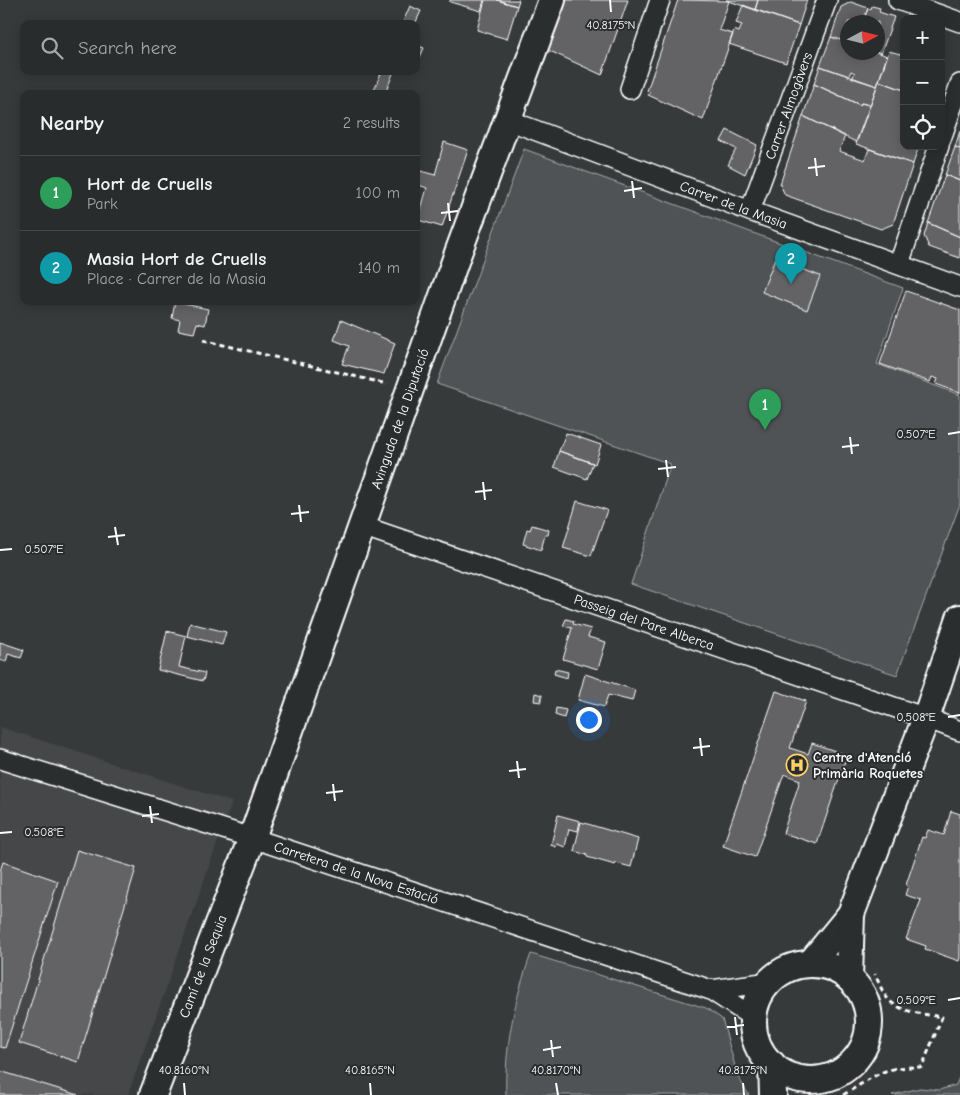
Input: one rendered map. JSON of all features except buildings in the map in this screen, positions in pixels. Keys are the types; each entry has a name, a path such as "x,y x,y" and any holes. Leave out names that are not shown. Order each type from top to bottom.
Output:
{"street":[{"name":"Avinguda de la Diputació","path":"252,838 409,390 552,0"},
{"path":"630,88 660,0"},
{"name":"Carrer Almogàvers","path":"750,211 827,0"},
{"path":"898,0 960,22"},
{"path":"945,127 960,84"},
{"name":"Carrer de la Masia","path":"508,120 960,287"},
{"path":"899,264 938,150"},
{"name":"Passeig del Pare Alberca","path":"362,526 960,731"},
{"path":"810,964 851,914 926,718 960,618"},
{"name":"Carretera de la Nova Estació","path":"0,759 252,838 711,990 754,1018"},
{"name":"Camí de la Sequia","path":"153,1095 252,838"},
{"path":"849,978 851,914"},
{"path":"810,964 831,968 849,978 860,992 867,1008 869,1026 865,1043 856,1058 844,1070 807,1088 772,1064 757,1043 754,1018 759,998 770,982 788,969 810,964"},
{"name":"Carretera de la Nova Estació","path":"711,990 770,982"},
{"path":"772,1064 773,1095"}],"path":[{"path":"203,340 368,378 409,390"},
{"path":"842,1095 886,1070 922,1067 942,1017 908,1010 890,1002 873,971"}],"shaded area":[{"path":"524,149 903,288 877,364 960,395 960,504 897,675 631,584 671,464 437,384"},
{"path":"0,727 232,802 128,1095 0,1095"},
{"path":"531,954 706,1008 722,1019 738,1077 749,1095 506,1095 507,1059 512,1023 520,988"},
{"path":"960,1075 960,1095 892,1095 920,1088 939,1090 956,1085"}],"place":[{"name":"Masia Hort de Cruells","path":"791,284"},
{"name":"Hort de Cruells","path":"765,430"},
{"name":"Centre d'Atenció Primària Roquetes","path":"797,765"}]}
